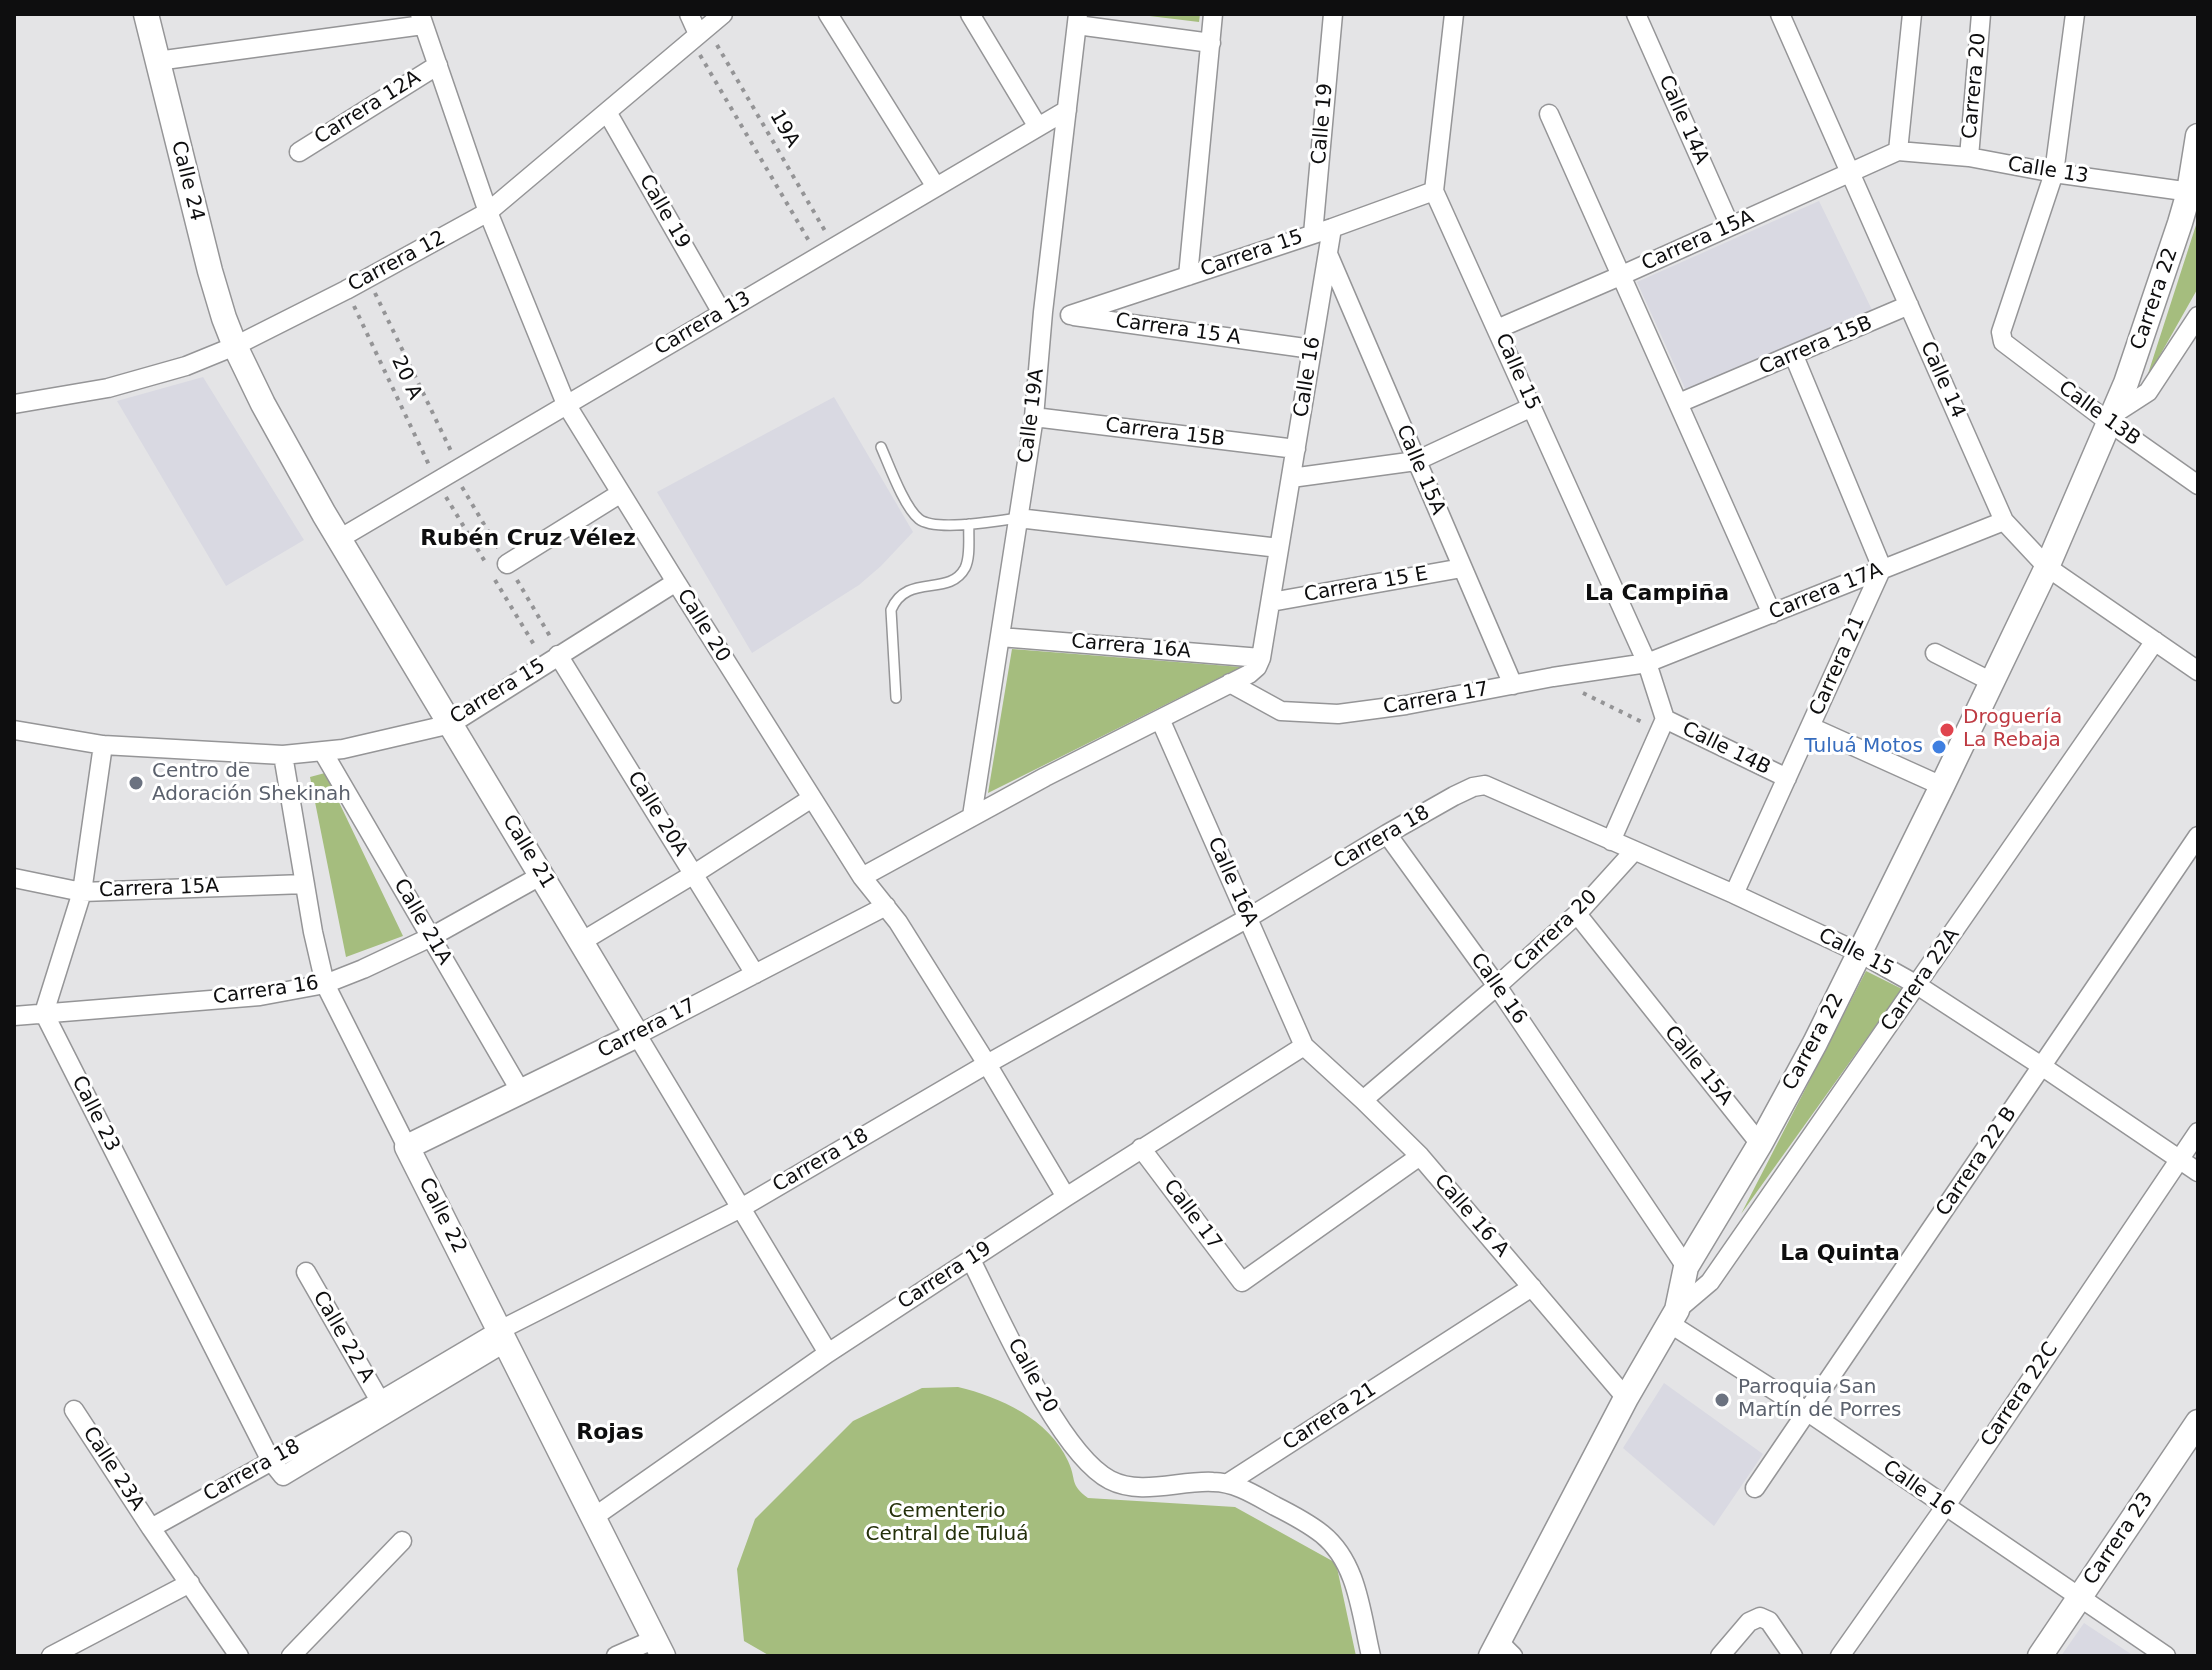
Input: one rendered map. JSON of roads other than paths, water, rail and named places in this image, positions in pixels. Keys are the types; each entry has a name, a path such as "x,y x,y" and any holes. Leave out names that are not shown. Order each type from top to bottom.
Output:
{"street":[{"name":"Calle 24","path":"146,14 210,271 235,346"},
{"path":"689,14 699,34"},
{"name":"Carrera 12","path":"14,404 108,388 186,366 235,346 346,290 488,212 723,14"},
{"path":"828,14 936,187"},
{"path":"970,14 1038,127"},
{"path":"1188,276 1213,14"},
{"name":"Calle 19","path":"1313,234 1333,14"},
{"path":"1434,191 1454,14"},
{"name":"Calle 14A","path":"1636,14 1730,226"},
{"name":"Calle 14","path":"1780,14 2004,521 2047,567 2198,671"},
{"path":"1898,151 1912,14"},
{"name":"Carrera 20","path":"1969,157 1979,14"},
{"path":"2054,173 2075,14"},
{"path":"157,61 422,19"},
{"name":"Calle 20","path":"422,19 488,212 566,404 862,877 886,906 987,1064 1066,1197"},
{"path":"1078,19 1211,43"},
{"name":"Calle 19A","path":"972,816 1034,417 1043,312 1078,19"},
{"name":"Carrera 12A","path":"299,152 438,65"},
{"name":"Carrera 13","path":"339,539 1067,110"},
{"name":"Calle 19","path":"607,112 722,313"},
{"path":"1549,114 1772,614"},
{"name":"Carrera 22","path":"1501,1651 1626,1398 1673,1316 1686,1267 1760,1144 1815,1043 2047,567 2112,419 2168,265 2193,192 2198,136"},
{"name":"Carrera 15A","path":"1497,329 1898,151"},
{"name":"Calle 13","path":"1898,151 1969,157 2054,173 2193,192"},
{"name":"Calle 13B","path":"2054,173 2001,332 2003,342 2198,485"},
{"name":"Carrera 15","path":"1070,315 1434,191"},
{"name":"Calle 15","path":"1434,191 1647,663 1662,725"},
{"name":"Calle 16","path":"1259,663 1332,228"},
{"name":"Calle 15A","path":"1328,254 1513,685"},
{"name":"Carrera 15B","path":"1679,403 1909,305"},
{"name":"Carrera 15 A","path":"1043,312 1312,349"},
{"name":"Carrera 22","path":"2112,419 2148,392 2198,316"},
{"name":"Calle 21","path":"235,346 297,467 339,539 828,1353"},
{"path":"1794,356 1882,568"},
{"path":"1291,478 1416,461 1532,407"},
{"name":"Carrera 15B","path":"1034,417 1296,449"},
{"path":"507,564 621,493"},
{"path":"1018,518 1279,548"},
{"name":"Carrera 17A","path":"1647,663 2004,521"},
{"name":"Carrera 15 E","path":"1271,602 1462,568"},
{"name":"Carrera 21","path":"1734,894 1882,568"},
{"name":"Carrera 15","path":"14,730 103,745 283,755 323,752 451,724 676,582"},
{"name":"Carrera 16A","path":"1000,637 1259,663"},
{"name":"Carrera 22A","path":"1673,1316 1710,1282 2155,641"},
{"path":"1935,653 1992,682"},
{"name":"Calle 20A","path":"558,655 755,974"},
{"path":"862,877 972,816 1249,674 1259,663"},
{"name":"Carrera 17","path":"1230,683 1281,711 1338,714 1647,663"},
{"name":"Calle 16A","path":"1160,719 1304,1046"},
{"path":"1611,841 1662,725"},
{"name":"Calle 14B","path":"1662,725 1787,778"},
{"path":"1811,727 1942,786"},
{"path":"44,1013 82,892 103,745"},
{"name":"Calle 21A","path":"323,752 521,1092"},
{"name":"Calle 22","path":"283,755 325,984 501,1340 659,1648"},
{"name":"Calle 15","path":"1485,785 1860,953 1917,985 2198,1172"},
{"name":"Carrera 18","path":"151,1528 380,1401 501,1340 741,1208 987,1064 1248,918 1387,834 1464,792 1485,785"},
{"path":"581,942 812,798"},
{"name":"Calle 16","path":"1387,834 1497,986 1686,1267"},
{"name":"Carrera 22 B","path":"1755,1488 2198,836"},
{"name":"Carrera 20","path":"1363,1100 1577,914 1634,851"},
{"name":"Carrera 16","path":"14,1016 260,996 325,984 431,937 542,875"},
{"name":"Carrera 15A","path":"14,878 82,892 305,884"},
{"name":"Carrera 17","path":"407,1147 637,1035 886,906"},
{"name":"Calle 15A","path":"1577,914 1760,1144"},
{"name":"Calle 23","path":"44,1013 271,1461"},
{"name":"Calle 16 A","path":"1304,1046 1420,1156 1626,1398"},
{"name":"Carrera 19","path":"594,1517 828,1353 1141,1148 1304,1046"},
{"name":"Carrera 22C","path":"1840,1656 1945,1507 2198,1132"},
{"name":"Calle 17","path":"1141,1148 1242,1282 1420,1156"},
{"name":"Calle 20","path":"971,1260 1038,1390 1062,1430 1097,1471 1126,1485 1146,1487 1211,1481 1228,1483"},
{"name":"Calle 22 A","path":"306,1272 380,1401"},
{"name":"Carrera 21","path":"1228,1483 1532,1287"},
{"name":"Calle 16","path":"1673,1316 1945,1507 2166,1656"},
{"path":"271,1461 283,1476 501,1340"},
{"name":"Calle 23A","path":"74,1410 151,1528"},
{"name":"Carrera 23","path":"2040,1656 2198,1422"},
{"path":"1228,1483 1293,1515 1322,1533 1337,1548 1354,1582 1371,1656"},
{"path":"151,1528 239,1656"},
{"path":"291,1656 402,1541"},
{"path":"51,1656 190,1583"},
{"path":"1720,1656 1749,1622 1760,1617 1769,1621 1793,1656"},
{"path":"616,1656 659,1648"}],"lane":[{"path":"881,447 908,504 919,519 932,525 1018,518"},
{"path":"896,698 891,610 907,590 947,583 964,570 968,558 969,524"}],"place":[{"name":"Droguería La Rebaja","path":"1947,730"},
{"name":"Tuluá Motos","path":"1939,747"},
{"name":"Centro de Adoración Shekinah","path":"136,783"},
{"name":"Parroquia San Martín de Porres","path":"1722,1400"}],"district":[{"name":"Rubén Cruz Vélez","path":"528,539"},
{"name":"La Campiña","path":"1657,594"},
{"name":"La Quinta","path":"1840,1254"},
{"name":"Rojas","path":"610,1433"}],"park label":[{"name":"Cementerio Central de Tuluá","path":"947,1524"}]}
